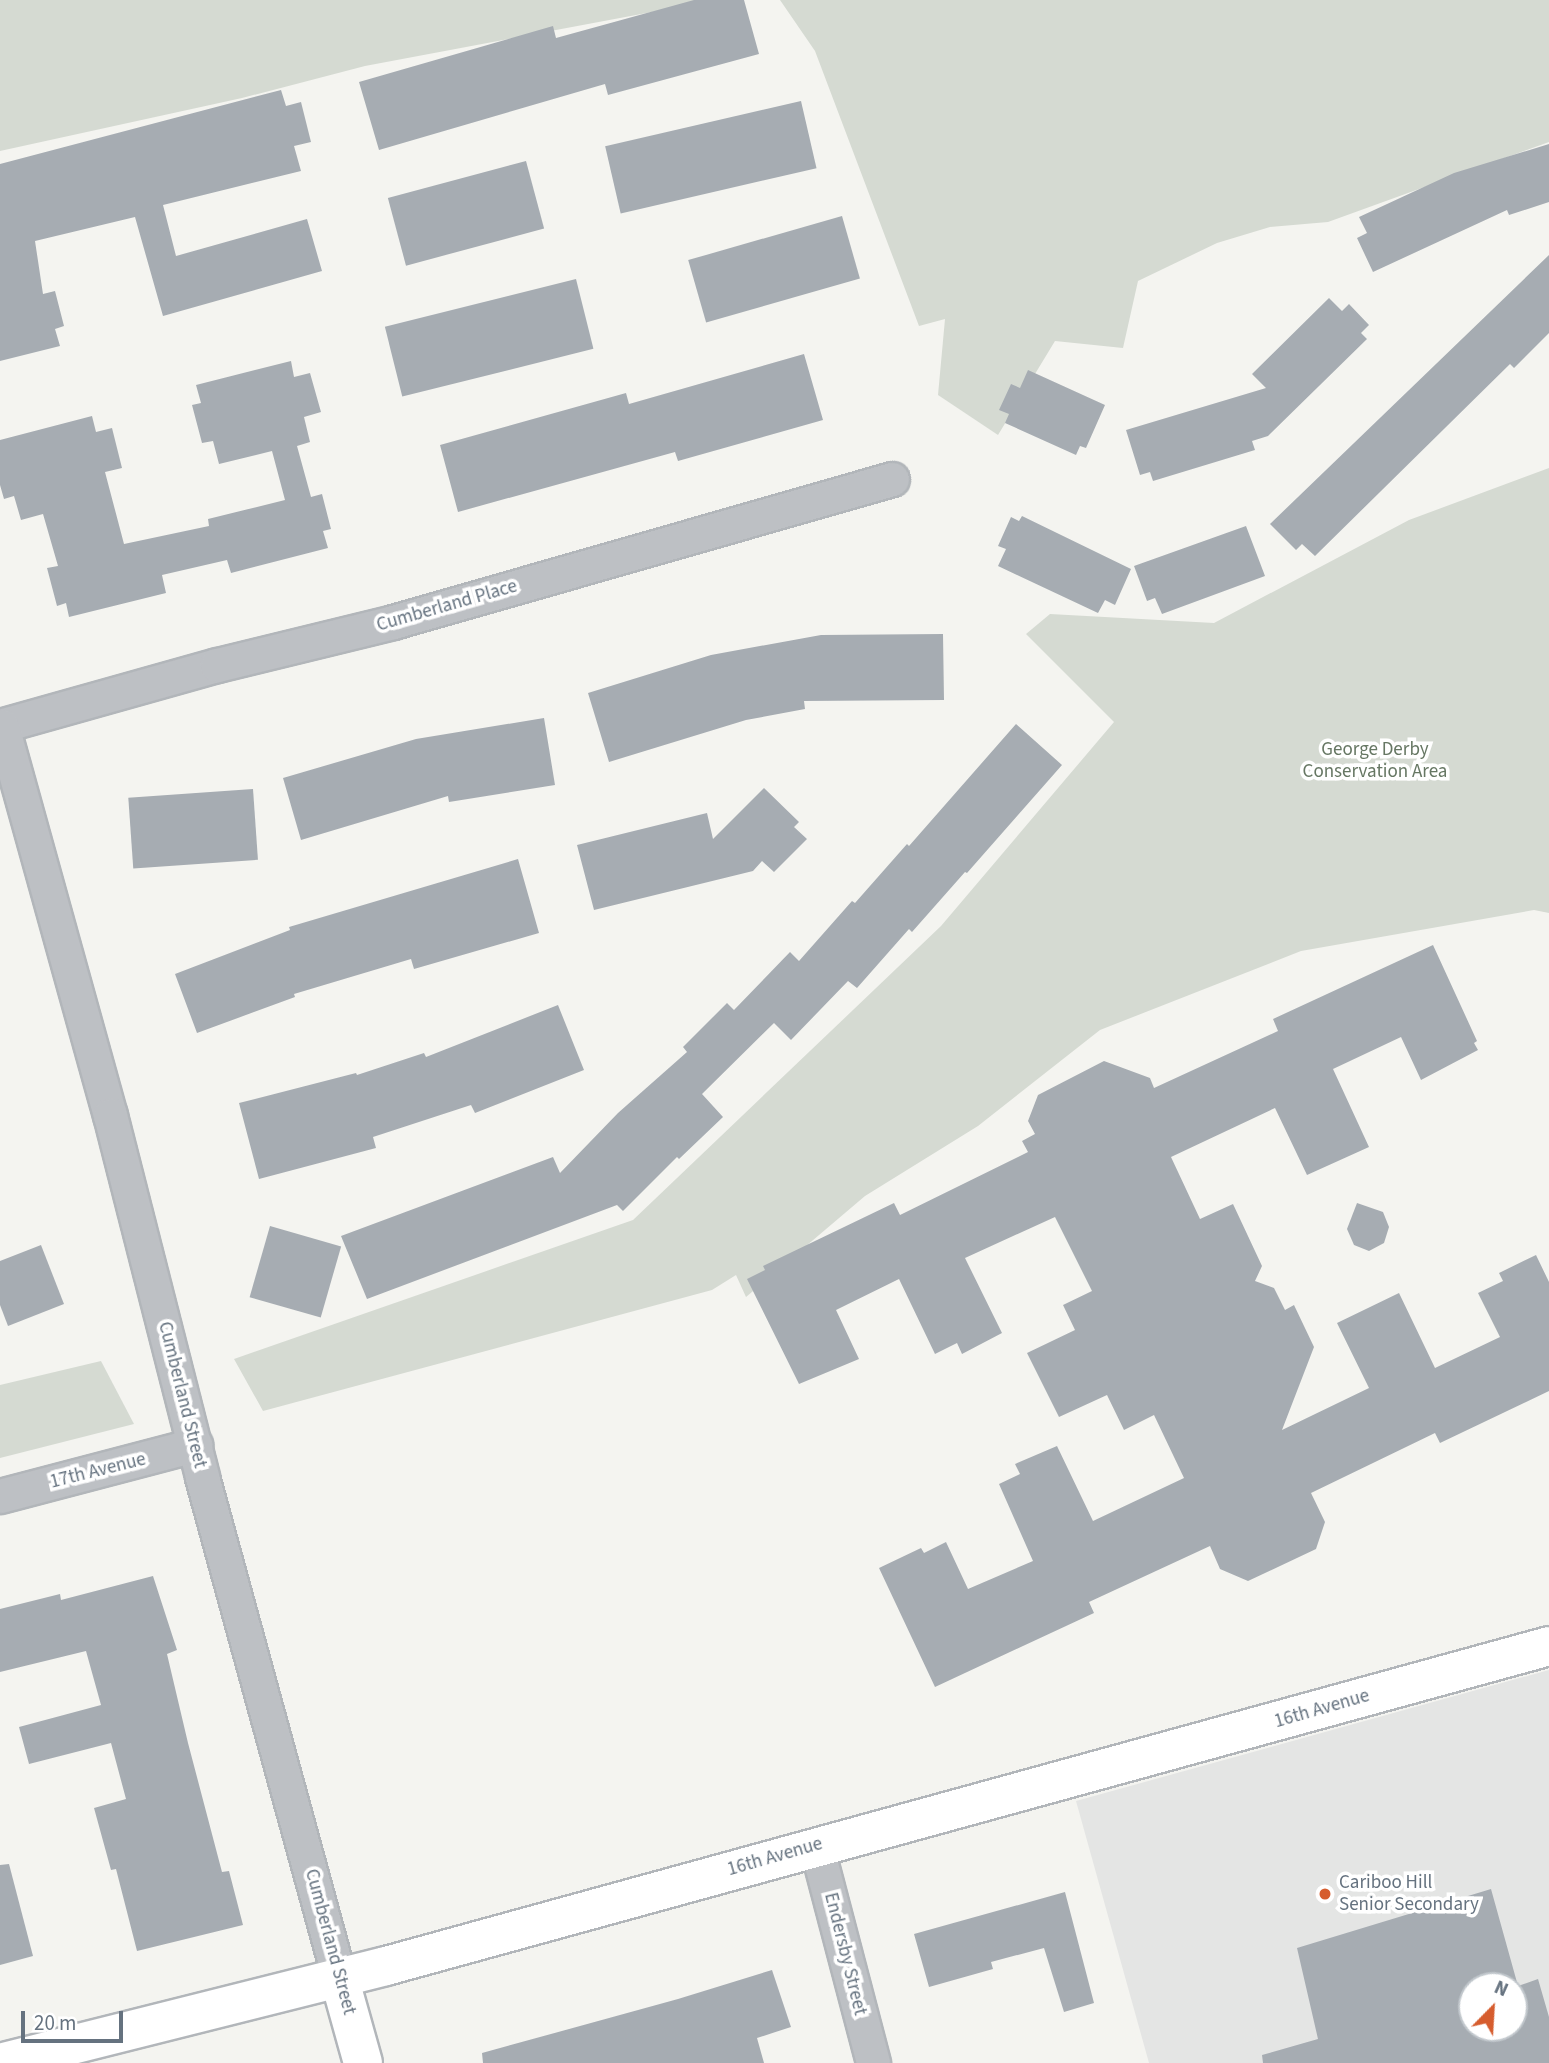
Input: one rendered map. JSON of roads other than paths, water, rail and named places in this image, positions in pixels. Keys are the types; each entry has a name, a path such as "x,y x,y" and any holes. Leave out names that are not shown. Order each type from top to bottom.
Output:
{"street":[{"name":"Cumberland Place","path":"1,726 217,665 393,622 892,478"},
{"name":"Cumberland Street","path":"1,726 110,1115 195,1445 363,2063"},
{"name":"17th Avenue","path":"0,1496 195,1445"},
{"name":"16th Avenue","path":"0,2063 339,1977 816,1845 1090,1774 1549,1646"},
{"name":"Endersby Street","path":"816,1845 873,2063"}],"place":[{"name":"Cariboo Hill Senior Secondary","path":"1325,1894"}],"park label":[{"name":"George Derby Conservation Area","path":"1375,761"}]}
